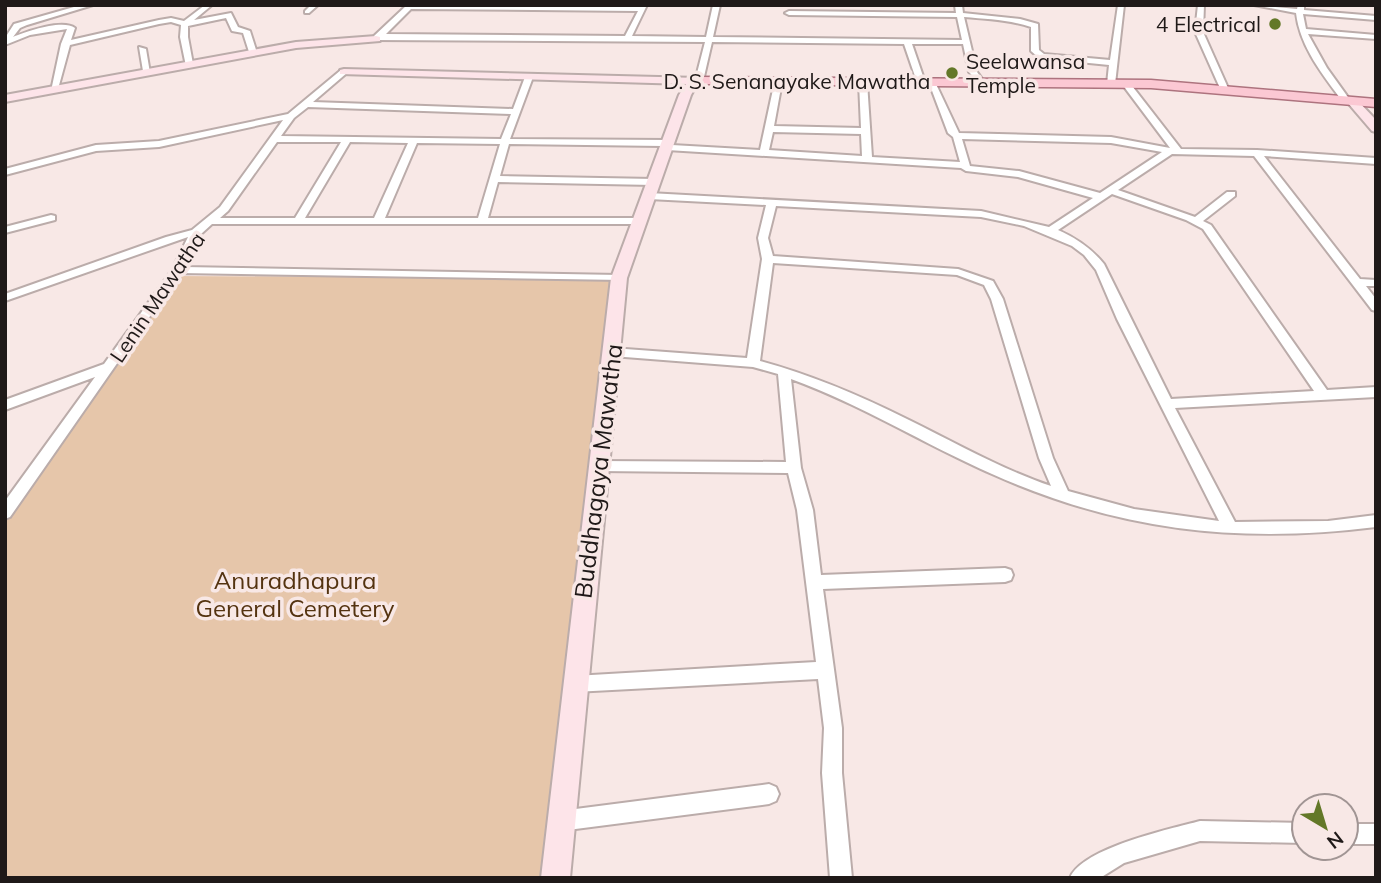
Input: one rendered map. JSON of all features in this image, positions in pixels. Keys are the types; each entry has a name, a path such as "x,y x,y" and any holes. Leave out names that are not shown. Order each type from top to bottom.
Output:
{"main road":[{"path":"5,99 296,45 378,37"},
{"name":"Lenin Mawatha","path":"352,64 378,37"},
{"name":"D. S. Senanayake Mawatha","path":"352,64 529,77 1126,84 1224,88 1376,103"},
{"name":"Buddhagaya Mawatha","path":"555,878 619,278 685,95 692,84 699,81"},
{"path":"1349,100 1376,128"}],"street":[{"path":"54,89 71,28 67,26 28,33 16,41 5,43 17,26 90,5"},
{"path":"189,64 183,29 186,24 201,16 209,5"},
{"path":"307,12 315,5"},
{"path":"699,81 711,40 717,5"},
{"path":"958,5 965,42 974,72 981,83"},
{"path":"1111,84 1121,5"},
{"path":"1201,5 1199,32 1224,88"},
{"path":"1257,5 1376,18"},
{"path":"410,6 643,7 627,40"},
{"name":"Lenin Mawatha","path":"378,37 410,6"},
{"path":"789,22 791,9 960,15 1030,22 1035,26 1035,51 1042,56 1114,63"},
{"path":"1299,9 1308,44 1349,100"},
{"path":"65,44 159,22 171,20 186,24 228,15 235,29 246,31 253,53"},
{"path":"1304,31 1376,37"},
{"path":"788,32 788,42"},
{"path":"378,37 965,42"},
{"path":"908,43 926,82 957,136 966,168 1019,174 1099,196"},
{"path":"142,49 147,71"},
{"name":"Lenin Mawatha","path":"5,513 177,270 196,232 224,209 291,116 352,64"},
{"path":"482,221 505,141 529,77"},
{"path":"764,153 778,82"},
{"path":"863,82 867,160"},
{"path":"1126,84 1174,152"},
{"path":"306,104 516,113"},
{"path":"5,172 96,148 159,144 291,116"},
{"path":"770,129 865,131"},
{"path":"957,136 1111,140 1174,152 1257,153 1376,161"},
{"path":"275,139 667,145 965,165"},
{"path":"298,221 347,140"},
{"path":"378,221 413,141"},
{"path":"1050,231 1099,196 1112,191 1174,152"},
{"path":"1257,153 1376,307"},
{"path":"496,179 651,189 771,205 981,214 1008,218 1050,231 1077,245 1097,263 1229,526"},
{"path":"1112,191 1197,220 1214,236 1324,396"},
{"path":"1197,220 1231,194"},
{"path":"753,363 768,259 763,238 771,205"},
{"path":"5,230 51,218"},
{"path":"211,221 639,221"},
{"path":"5,298 196,232"},
{"path":"768,259 936,269 976,277 989,283 997,299 1046,458 1061,494"},
{"path":"177,270 619,278"},
{"path":"1356,282 1376,283"},
{"path":"612,352 753,363 784,372 835,391 1000,471 1061,494 1145,519 1183,525 1305,528 1339,527 1376,521"},
{"path":"5,405 111,366"},
{"path":"784,372 793,468 805,510 833,728 833,797 841,878"},
{"path":"1168,404 1376,392"},
{"path":"598,466 793,468"},
{"path":"814,582 1005,575"},
{"path":"574,684 825,670"},
{"path":"560,821 769,794"},
{"path":"1080,878 1119,854 1200,831 1290,833"}],"green space":[{"name":"Anuradhapura General Cemetery","path":"170,276 619,278 550,878 5,878 5,509"}],"place":[{"name":"4 Electrical","path":"1275,24"},
{"name":"Seelawansa Temple","path":"952,73"}]}
